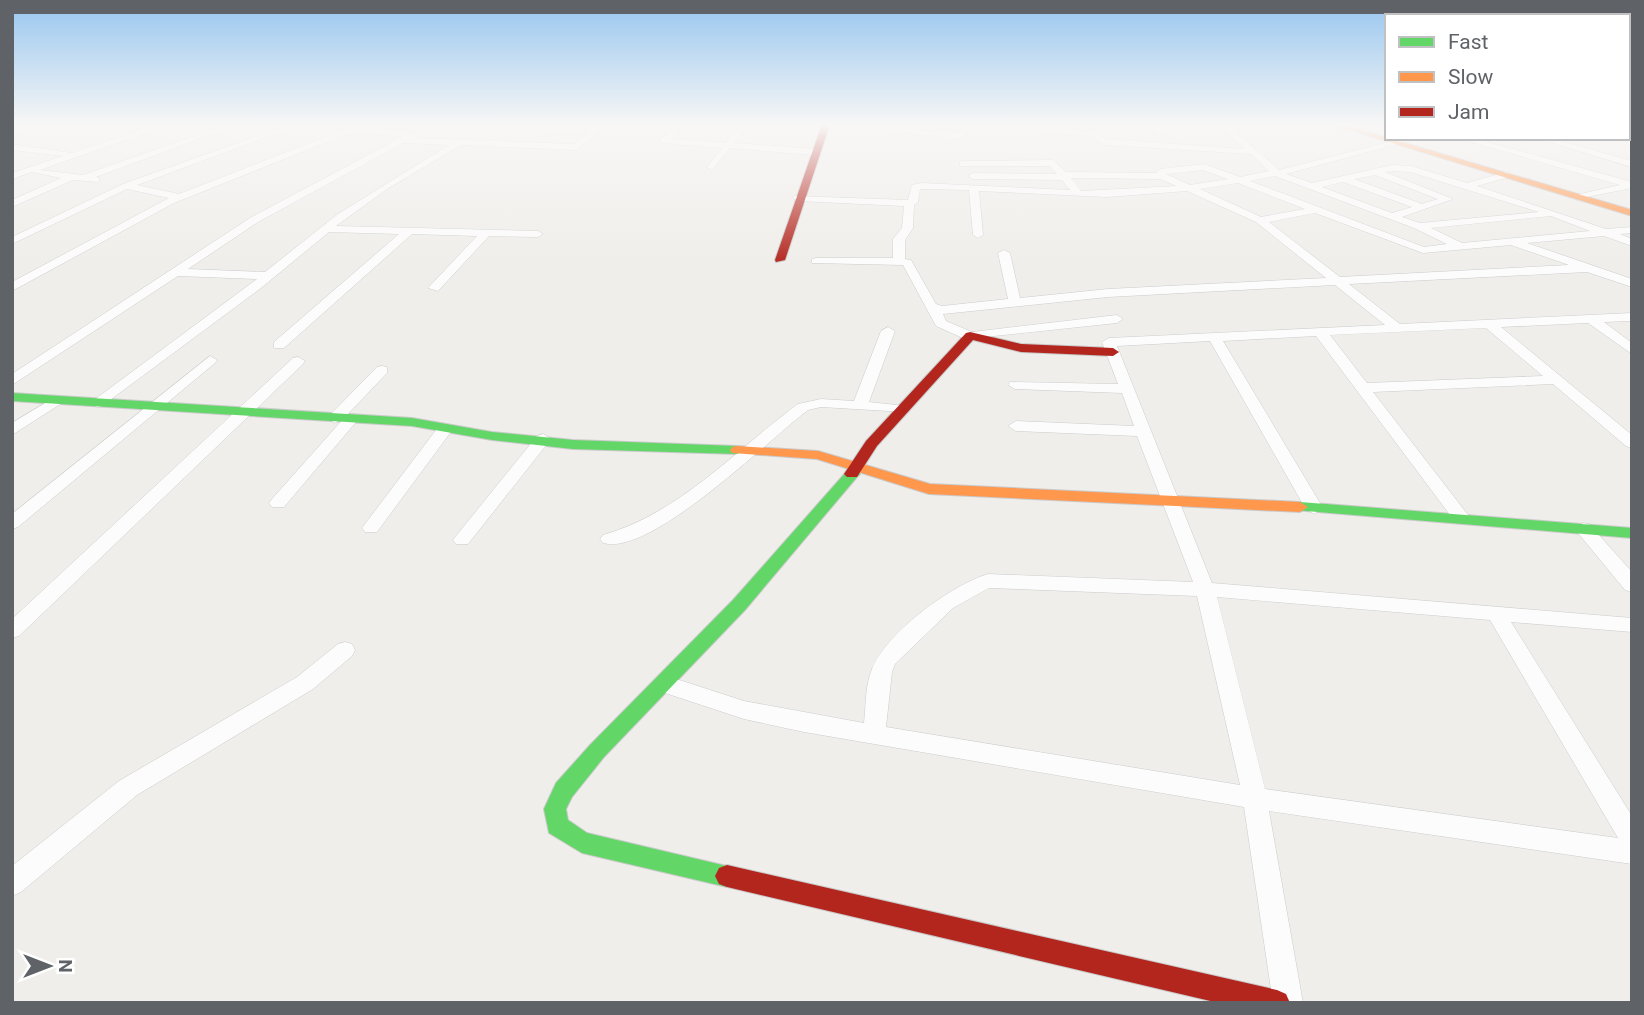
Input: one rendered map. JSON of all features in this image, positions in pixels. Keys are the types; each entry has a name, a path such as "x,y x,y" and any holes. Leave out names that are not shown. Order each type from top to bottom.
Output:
{"street":[{"path":"32,171 79,177 178,197"},
{"path":"12,204 96,171"},
{"path":"12,241 126,186 167,171"},
{"path":"15,284 178,197 244,171"},
{"path":"12,381 254,220 345,171"},
{"path":"97,402 326,229 410,171"},
{"path":"780,260 808,171"},
{"path":"1061,171 1078,193"},
{"path":"1162,176 1163,171"},
{"path":"1216,171 1423,250 1632,230"},
{"path":"1312,186 1379,171"},
{"path":"1416,171 1554,214 1632,243"},
{"path":"1494,171 1632,213"},
{"path":"1583,171 1632,185"},
{"path":"799,198 909,203 913,202 915,187 1133,194 1188,189 1275,172 1418,226 1462,247"},
{"path":"1376,172 1448,200 1392,216"},
{"path":"1467,186 1506,175"},
{"path":"966,176 1162,176 1260,220 1397,328"},
{"path":"1344,179 1422,207"},
{"path":"1580,197 1632,185"},
{"path":"974,187 978,235"},
{"path":"1260,220 1351,201"},
{"path":"899,260 900,239 905,235 910,219 909,203"},
{"path":"1418,226 1554,214"},
{"path":"326,229 538,234"},
{"path":"279,345 409,231"},
{"path":"434,288 486,233"},
{"path":"1509,241 1632,283"},
{"path":"1004,253 1015,303"},
{"path":"816,261 899,260 911,266 941,323 970,336 1021,348 1111,347 1214,337 1632,317"},
{"path":"934,309 1108,293 1588,268"},
{"path":"174,272 267,276"},
{"path":"1108,293 1117,319 1111,347 1205,589 1255,797 1288,1003"},
{"path":"1117,319 970,336 901,409 871,444 858,468 739,605 564,790 555,809 557,826 582,842 1277,1003"},
{"path":"1591,319 1632,350"},
{"path":"1489,324 1632,443"},
{"path":"860,406 888,331"},
{"path":"1320,332 1462,519"},
{"path":"1214,337 1314,508"},
{"path":"12,523 210,360"},
{"path":"12,631 298,361"},
{"path":"278,503 382,370"},
{"path":"1362,388 1557,380"},
{"path":"1014,385 1126,389"},
{"path":"12,397 412,422 444,429 638,448 749,449 818,455 929,489 1314,508 1632,533"},
{"path":"12,430 57,400"},
{"path":"609,539 636,531 679,505 803,407 821,403 901,409"},
{"path":"1016,426 1142,431"},
{"path":"371,528 444,429"},
{"path":"462,540 543,439"},
{"path":"1584,529 1632,585"},
{"path":"874,735 881,672 887,659 956,595 970,586 1005,581 1205,589 1632,625"},
{"path":"1496,614 1632,839"},
{"path":"12,883 128,788 306,683 345,650"},
{"path":"664,684 744,710 874,735 1255,797 1632,852"}],"traffic: fast":[{"path":"12,397 412,422 492,436 573,444 737,450"},
{"path":"727,876 582,842 557,826 555,809 564,790 597,751 739,605 852,474"},
{"path":"1300,507 1632,533"}],"traffic: slow":[{"path":"1493,171 1632,213"},
{"path":"737,450 818,455 929,489 1300,507"}],"traffic: jam":[{"path":"780,260 810,171"},
{"path":"852,474 871,444 970,336 1021,348 1113,352"},
{"path":"727,876 1277,1003"}]}
